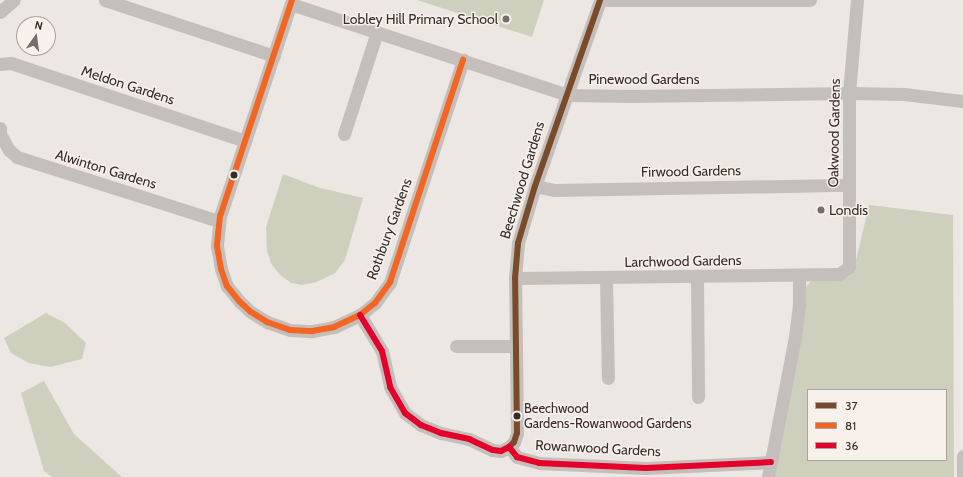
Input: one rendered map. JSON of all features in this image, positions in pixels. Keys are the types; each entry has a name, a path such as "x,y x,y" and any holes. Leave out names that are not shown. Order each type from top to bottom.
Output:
{"street":[{"path":"0,12 14,0"},
{"path":"105,0 274,56"},
{"name":"Beechwood Gardens","path":"510,447 514,442 517,433 515,278 518,243 535,186 600,0"},
{"path":"607,0 810,0"},
{"name":"Oakwood Gardens","path":"849,267 849,93 857,0"},
{"name":"Rothbury Gardens","path":"292,2 219,221 217,246 221,269 227,286 239,301 251,312 267,322 290,330 312,331 334,327 360,315 374,303 390,282 463,60"},
{"name":"Pinewood Gardens","path":"292,2 567,95 631,96 849,93 904,94 963,100"},
{"path":"344,134 377,32"},
{"name":"Meldon Gardens","path":"0,64 11,63 245,141"},
{"name":"Alwinton Gardens","path":"0,128 0,134 8,150 18,157 219,221"},
{"name":"Firwood Gardens","path":"535,186 554,190 848,185"},
{"name":"Larchwood Gardens","path":"515,278 799,276 839,274 849,267"},
{"path":"768,477 795,337 799,303 799,276"},
{"path":"697,277 698,397"},
{"path":"606,278 608,378"},
{"path":"360,315 382,351 390,387 405,413 421,425 441,433 469,439 493,450 501,451 510,447"},
{"path":"456,346 516,346"},
{"name":"Rowanwood Gardens","path":"510,447 517,457 569,471 646,473 674,472 771,462"},
{"path":"963,456 963,477"}],"green space":[{"name":"Lobley Hill Primary School","path":"417,0 544,0 532,37"},
{"path":"283,174 320,188 363,198 345,260 335,273 317,282 302,285 291,283 279,274 271,263 267,251 266,227"},
{"path":"869,205 953,215 954,477 772,477 805,288 811,281 848,277 853,273"},
{"path":"46,313 65,323 86,343 82,359 50,367 29,363 11,353 4,338"},
{"path":"44,381 74,434 122,477 52,477 44,471 21,393"}],"transit line":[{"name":"81","path":"292,0 220,216 217,246 221,269 227,286 239,301 251,312 267,322 290,330 312,331 334,327 360,315 375,303 390,282 463,60"},
{"name":"37","path":"509,447 514,442 517,433 515,278 518,243 535,186 600,0"},
{"name":"36","path":"360,315 382,351 390,387 405,413 421,425 441,433 469,439 493,450 501,451 509,447 517,457 539,463 646,468 771,462"}],"place":[{"name":"Lobley Hill Primary School","path":"506,19"},
{"name":"Londis","path":"821,210"},
{"name":"Beechwood Gardens-Rowanwood Gardens","path":"517,416"}]}
